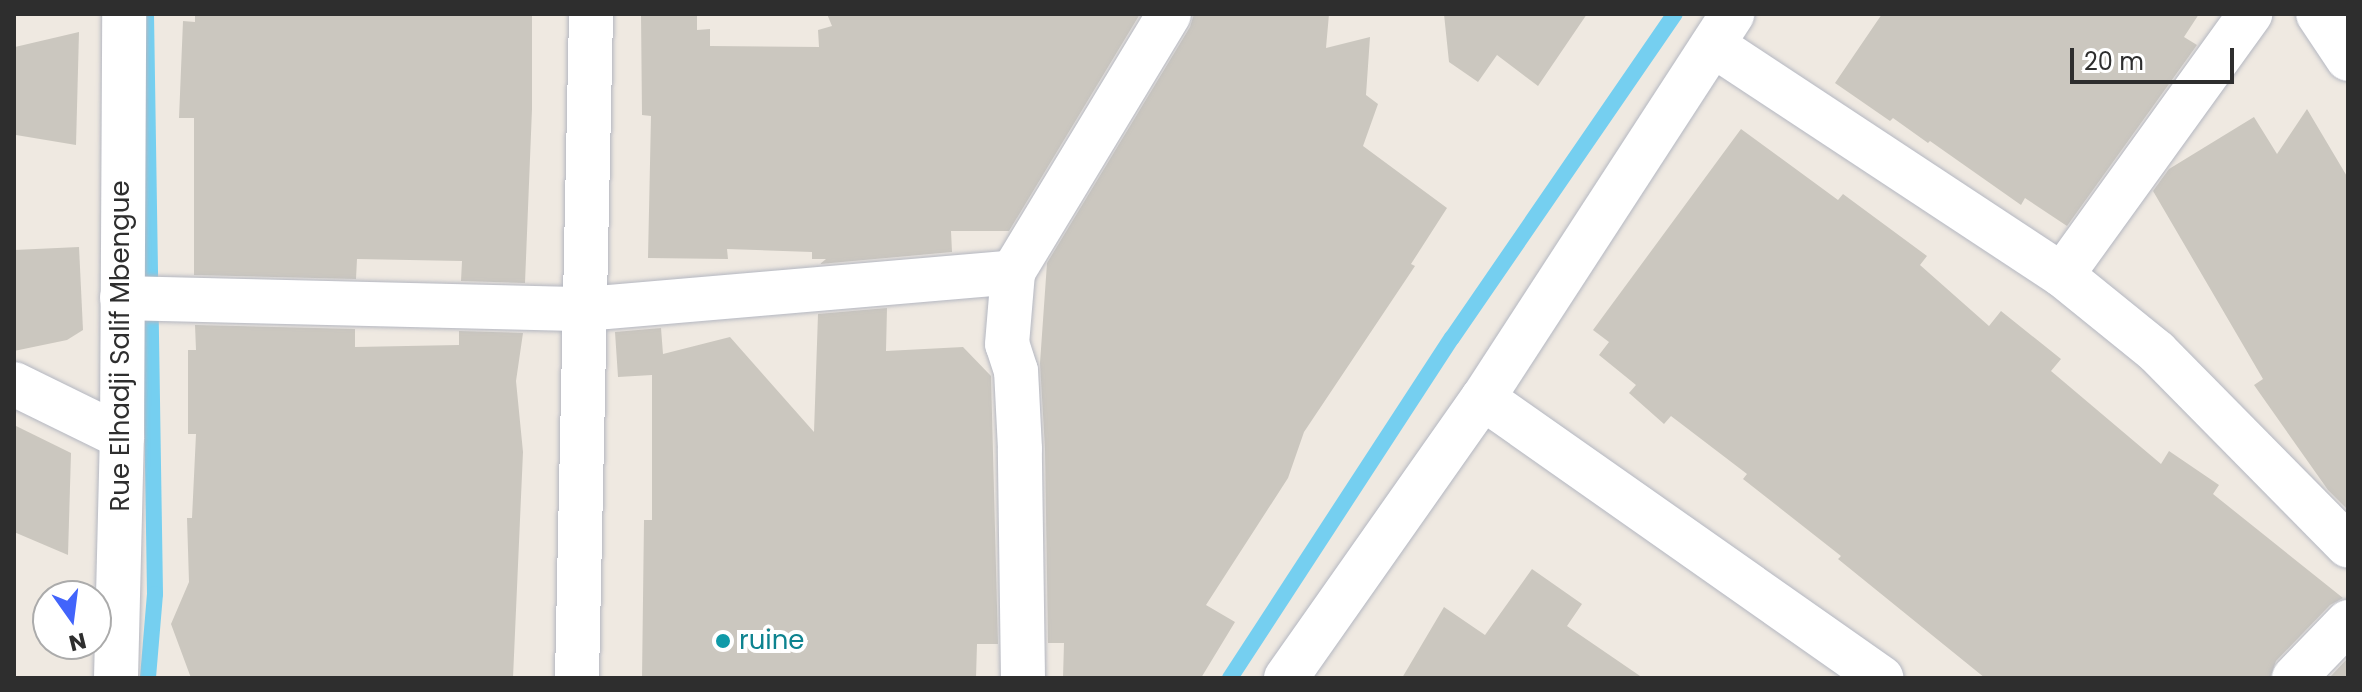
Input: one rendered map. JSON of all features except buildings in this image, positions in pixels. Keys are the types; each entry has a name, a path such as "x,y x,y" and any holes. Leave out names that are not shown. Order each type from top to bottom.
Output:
{"street":[{"name":"Rue Elhadji Salif Mbengue","path":"116,678 122,437 124,14"},
{"path":"577,678 591,14"},
{"path":"1023,678 1020,449 1016,371 1007,344 1013,272 1169,14"},
{"path":"2062,275 2250,14"},
{"path":"2318,14 2348,59"},
{"path":"1286,678 1483,398 1723,29 2062,275 2157,352 2348,546"},
{"path":"122,298 585,309 1013,272"},
{"path":"14,384 122,437"},
{"path":"1483,398 1861,673"},
{"path":"2294,678 2348,622"}],"waterway":[{"path":"146,14 155,594 148,678"},
{"path":"1230,678 1452,338 1675,14"}],"place":[{"name":"ruine","path":"723,641"}]}
